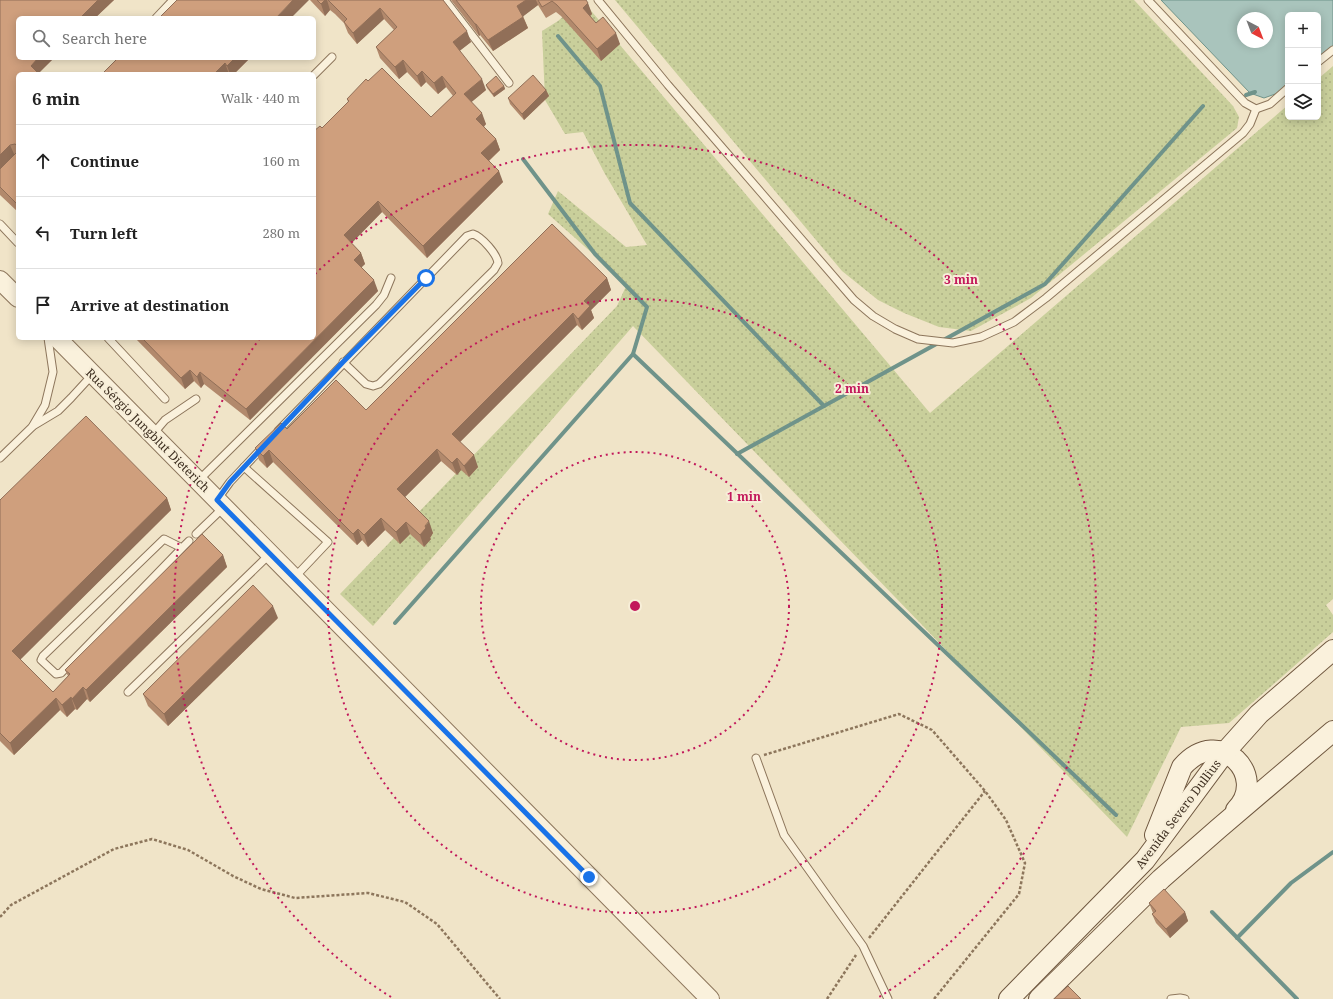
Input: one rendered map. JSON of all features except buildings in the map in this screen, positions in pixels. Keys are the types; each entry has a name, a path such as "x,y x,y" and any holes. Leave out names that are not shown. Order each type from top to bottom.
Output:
{"main road":[{"name":"Avenida Severo Dullius","path":"1009,999 1145,860 1225,752 1259,714 1333,650"},
{"name":"Avenida Severo Dullius","path":"1039,999 1161,879 1218,828 1333,731"},
{"path":"1218,828 1239,808 1245,798 1247,786 1246,775 1241,765 1233,756 1225,752"}],"street":[{"path":"0,280 16,296"},
{"name":"Rua Sérgio Jungblut Dieterich","path":"58,340 710,999"}],"lane":[{"path":"158,16 173,0"},
{"path":"445,0 509,83"},
{"path":"598,0 668,85 854,300 873,316 894,329 918,339 953,343 981,337 1014,322 1046,298 1243,133 1250,124 1256,108"},
{"path":"1148,0 1245,103 1256,108 1270,104 1285,91"},
{"path":"1321,60 1333,50"},
{"path":"316,73 332,57"},
{"path":"0,224 16,241"},
{"path":"196,534 221,504 230,482 343,362 467,236 473,234 478,236 497,258 498,263 494,270 379,384 373,386 366,384 343,362"},
{"path":"198,481 376,305 384,295 391,278"},
{"path":"32,427 46,405 53,372 57,340"},
{"path":"110,340 165,399"},
{"path":"0,458 32,427 58,411 93,374"},
{"path":"152,434 166,420 196,399"},
{"path":"244,467 328,542 294,578"},
{"path":"182,548 164,538 42,656 41,660 56,674 61,674 189,541"},
{"path":"128,692 270,554"},
{"path":"756,758 784,835 863,946 888,999"},
{"path":"1172,999 1185,999"}],"path":[{"path":"756,758 899,714 932,730 985,791 1006,820 1025,863 1019,894 934,999"},
{"path":"827,999 863,946 985,791"},
{"path":"0,917 11,905 114,848 152,839 188,850 261,890 296,898 368,893 405,902 437,924 500,999"}],"green space":[{"path":"582,0 930,413 1285,108 1285,120 1321,120 1321,76 1333,66 1333,599 1326,605 1333,615 1333,632 1229,723 1181,727 1127,837 633,326 373,626 340,594 617,306 627,284 548,214 558,191 626,247 647,245 605,174 583,132 565,134 545,100 542,31 558,21"},
{"path":"615,0 1134,0 1233,106 1239,117 1237,128 1031,298 971,331 939,327 904,313 878,300 842,271"}],"water":[{"path":"1161,0 1333,0 1333,46 1321,56 1321,12 1285,12 1285,87 1278,93 1264,98 1250,93"}],"waterway":[{"path":"558,36 600,86 630,203 824,406"},
{"path":"1246,95 1255,92"},
{"path":"737,454 1045,284 1203,106"},
{"path":"523,159 595,254 647,307 633,354"},
{"path":"395,623 633,354 1116,815"},
{"path":"1237,938 1291,883 1333,852"},
{"path":"1212,912 1297,999"}],"route":[{"path":"426,278 343,362 230,482 217,500 589,877"}]}
